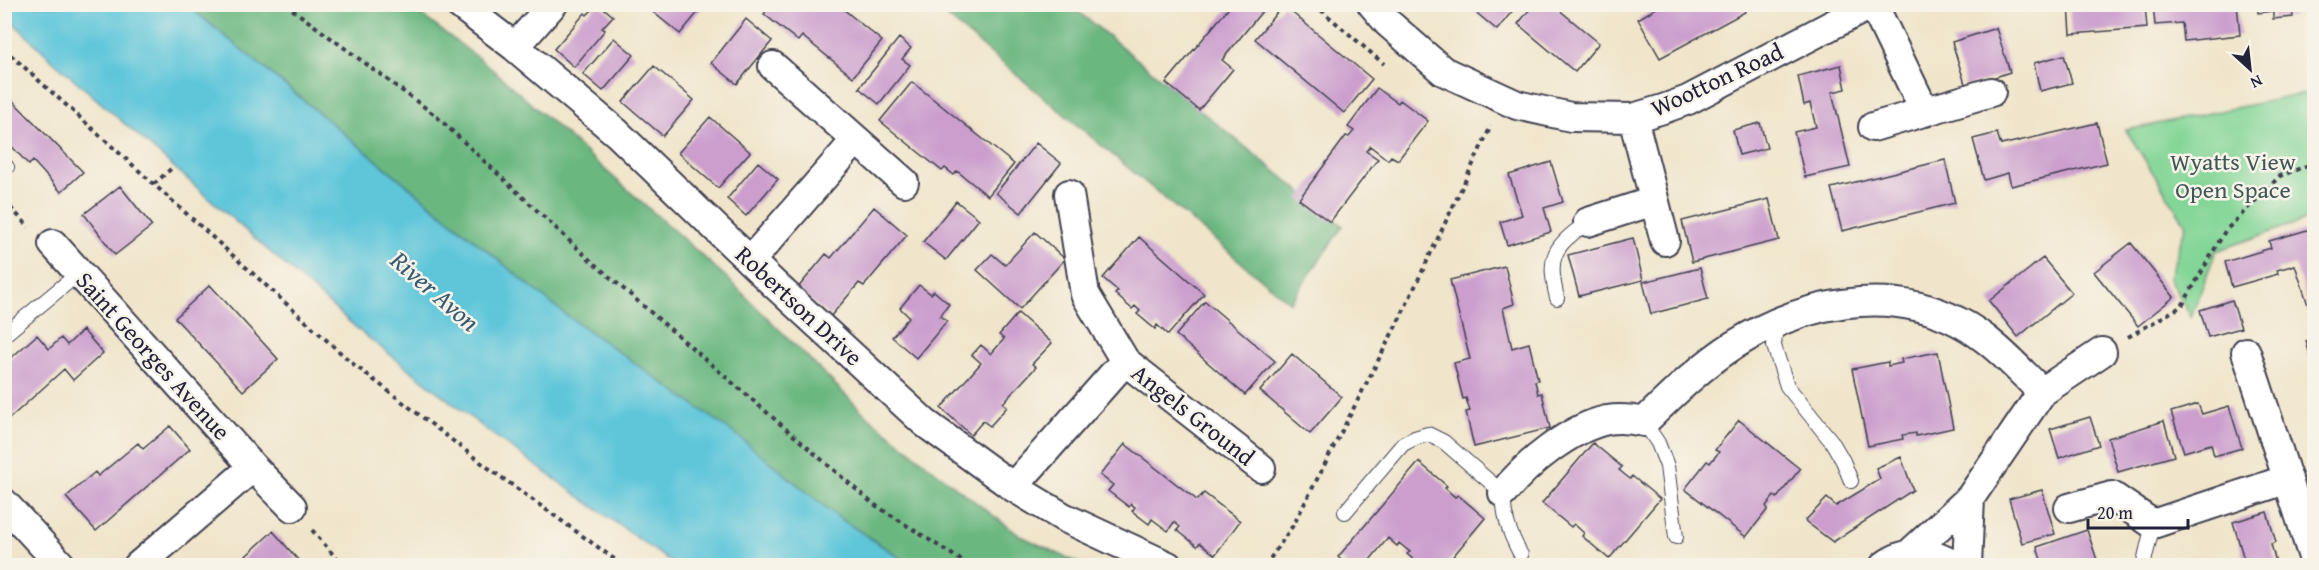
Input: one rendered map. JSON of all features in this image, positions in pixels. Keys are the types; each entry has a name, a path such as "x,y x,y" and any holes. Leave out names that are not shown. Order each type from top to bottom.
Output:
{"street":[{"name":"Robertson Drive","path":"459,4 515,47 617,133 750,261 926,423 1013,487 1063,517 1168,566"},
{"path":"515,47 553,4"},
{"name":"Wootton Road","path":"1372,4 1388,23 1443,71 1517,105 1571,117 1633,118 1688,100 1873,4"},
{"path":"1873,4 1925,112"},
{"path":"773,66 904,182"},
{"path":"1873,127 1991,93"},
{"path":"1633,118 1665,241"},
{"path":"750,261 856,140"},
{"name":"Angels Ground","path":"1069,194 1085,294 1125,361 1261,468"},
{"path":"1588,222 1654,201"},
{"name":"Saint Georges Avenue","path":"53,244 253,467 292,507"},
{"path":"1503,493 1529,465 1580,431 1605,421 1627,418 1644,422 1685,382 1734,345 1776,323 1822,307 1886,300 1942,315 1972,330 1999,350 2042,392"},
{"path":"1896,560 1970,498 2042,392 2102,352"},
{"path":"2246,352 2314,561"},
{"name":"Angels Ground","path":"1013,487 1125,361"},
{"path":"138,566 253,467"},
{"path":"2069,508 2112,496 2153,524 2288,478"},
{"path":"1967,566 1970,498"},
{"path":"4,503 62,566"},
{"path":"1896,560 1924,553 1940,557 1955,566"}],"lane":[{"path":"1557,298 1552,275 1552,261 1558,248 1570,235 1588,222"},
{"path":"4,335 79,273"},
{"path":"1776,323 1774,346 1787,386 1832,442 1844,460 1851,481"},
{"path":"1644,422 1658,443 1667,466 1676,537"},
{"path":"1345,512 1403,444 1428,434 1444,442 1503,493 1503,515 1521,555"},
{"path":"2143,566 2153,524"}],"path":[{"path":"285,4 435,115 590,261 872,504 970,566"},
{"path":"4,49 351,363 483,464 624,566"},
{"path":"1265,566 1294,524 1402,314 1493,121 1513,114 1517,105"},
{"path":"2102,352 2182,306 2225,231 2280,176 2314,163"},
{"path":"154,184 173,167"},
{"path":"292,507 343,566"}],"green space":[{"path":"187,5 408,5 485,63 726,277 864,413 1019,535 1082,565 911,565 836,516 738,436 562,312"},
{"path":"933,5 1070,5 1343,226 1290,303"},
{"name":"Wyatts View Open Space","path":"2314,92 2314,217 2216,251 2191,317 2169,278 2186,225 2126,130"}],"water":[{"name":"River Avon","path":"4,5 187,5 562,312 738,436 836,516 911,565 675,565 492,434 361,332 51,59 5,15"}],"building":[{"path":"650,4 705,4 680,34 648,8"},
{"path":"771,4 837,4 882,41 853,77 802,36 798,41 764,14"},
{"path":"1232,4 1268,4 1222,60 1233,69 1199,110 1166,83"},
{"path":"1466,4 1518,4 1497,30"},
{"path":"1534,4 1552,4 1599,43 1575,72 1518,24"},
{"path":"1663,4 1741,4 1745,12 1660,58 1638,19"},
{"path":"2153,4 2237,4 2240,35 2184,41 2182,23 2155,25"},
{"path":"2257,4 2314,4 2314,6 2292,8 2293,17 2273,19 2273,11 2258,13"},
{"path":"597,5 613,16 602,28 605,30 574,67 554,49 585,13 587,15"},
{"path":"1283,5 1372,79 1344,113 1255,39"},
{"path":"2069,5 2145,5 2147,28 2071,34"},
{"path":"746,19 772,41 737,84 711,63"},
{"path":"1996,28 2010,72 1966,87 1952,42"},
{"path":"614,38 634,55 603,91 583,74"},
{"path":"899,38 911,48 902,59 910,65 879,104 859,88"},
{"path":"2064,55 2072,83 2040,91 2034,63"},
{"path":"1841,65 1846,89 1832,92 1850,167 1805,177 1794,132 1816,127 1810,103 1804,105 1798,76"},
{"path":"654,66 694,100 663,136 623,102"},
{"path":"912,82 1014,164 988,196 957,171 954,175 945,168 942,171 880,121"},
{"path":"1377,88 1398,103 1400,100 1428,121 1398,160 1391,156 1388,160 1370,146 1366,151 1378,159 1330,222 1299,199 1346,136 1349,137 1354,131 1348,127"},
{"path":"4,92 83,172 61,192 33,161 29,165 4,138"},
{"path":"710,117 750,152 718,188 678,153"},
{"path":"1760,123 1767,148 1739,155 1733,130"},
{"path":"2097,123 2107,163 2011,186 2008,173 1984,180 1973,139 1997,133 2001,145"},
{"path":"1036,143 1061,163 1021,213 996,193"},
{"path":"1945,160 1955,203 1842,231 1831,188"},
{"path":"758,162 778,179 746,216 727,199"},
{"path":"1551,162 1563,202 1544,208 1551,232 1507,245 1500,222 1522,215 1509,175"},
{"path":"120,186 152,226 115,255 84,214"},
{"path":"1769,199 1779,240 1692,262 1682,221"},
{"path":"956,201 979,219 946,260 923,242"},
{"path":"874,207 907,235 864,286 859,283 830,317 797,289 826,254 831,258"},
{"path":"2314,228 2314,307 2309,308 2295,265 2277,270 2278,274 2232,287 2225,262 2271,248 2269,241"},
{"path":"1035,232 1065,259 1020,309 977,270 992,254 1005,265"},
{"path":"1139,237 1204,294 1168,335 1157,325 1155,329 1137,314 1140,311 1135,306 1132,309 1115,294 1118,291 1103,278"},
{"path":"1633,238 1643,280 1579,296 1568,255"},
{"path":"2131,243 2174,297 2138,326 2094,272"},
{"path":"2043,258 2072,293 2018,337 1989,301"},
{"path":"1505,266 1514,304 1503,308 1512,348 1529,343 1538,380 1535,381 1538,394 1542,393 1550,428 1474,447 1466,412 1470,411 1466,398 1463,399 1454,363 1470,359 1450,280"},
{"path":"1700,268 1708,299 1651,314 1643,282"},
{"path":"210,285 278,359 243,391 175,318"},
{"path":"919,285 931,294 934,291 949,304 940,316 947,321 916,358 892,337 909,317 900,308"},
{"path":"2232,300 2241,328 2208,337 2200,310"},
{"path":"1205,301 1275,361 1245,395 1176,335"},
{"path":"1018,313 1052,343 1032,364 1036,367 1003,403 1007,407 990,426 983,421 971,435 941,408 981,363 972,355 981,345 991,354 1004,339 999,335"},
{"path":"2314,325 2314,369 2306,341 2311,339 2308,326"},
{"path":"83,330 103,353 73,380 64,369 10,418 4,412 4,364 37,335 49,349 61,338 67,345"},
{"path":"1938,352 1953,428 1916,436 1916,433 1902,435 1903,439 1868,446 1852,369 1888,362 1888,366 1902,363 1901,359"},
{"path":"1292,354 1342,397 1310,434 1260,391"},
{"path":"2198,404 2202,414 2229,406 2242,448 2214,456 2211,444 2184,452 2171,412"},
{"path":"2090,417 2099,445 2059,458 2050,429"},
{"path":"1739,420 1800,469 1777,498 1774,496 1766,506 1768,509 1746,537 1685,489 1707,461 1710,463 1719,452 1715,450"},
{"path":"2164,421 2174,456 2118,472 2108,438"},
{"path":"170,426 190,449 96,531 66,497 95,472 98,476 138,443 143,449"},
{"path":"1593,443 1622,467 1619,470 1630,479 1632,476 1660,499 1609,559 1582,536 1584,533 1574,524 1571,527 1542,503"},
{"path":"1125,444 1197,500 1204,493 1240,521 1215,555 1200,543 1197,546 1177,530 1180,527 1174,522 1168,531 1152,519 1149,524 1132,511 1135,507 1131,504 1129,507 1108,491 1113,485 1100,475"},
{"path":"1901,457 1913,490 1833,542 1805,521 1827,498 1836,506 1880,479 1876,468"},
{"path":"1419,462 1447,486 1445,488 1455,497 1458,495 1485,518 1445,566 1421,566 1407,554 1410,552 1399,543 1397,546 1388,538 1365,566 1348,566 1338,557"},
{"path":"2042,490 2055,534 2022,543 2009,499"},
{"path":"2267,512 2276,542 2271,544 2277,566 2246,566 2233,522"},
{"path":"2087,530 2099,566 2043,566 2037,547"},
{"path":"273,531 299,561 294,566 235,566"}]}
